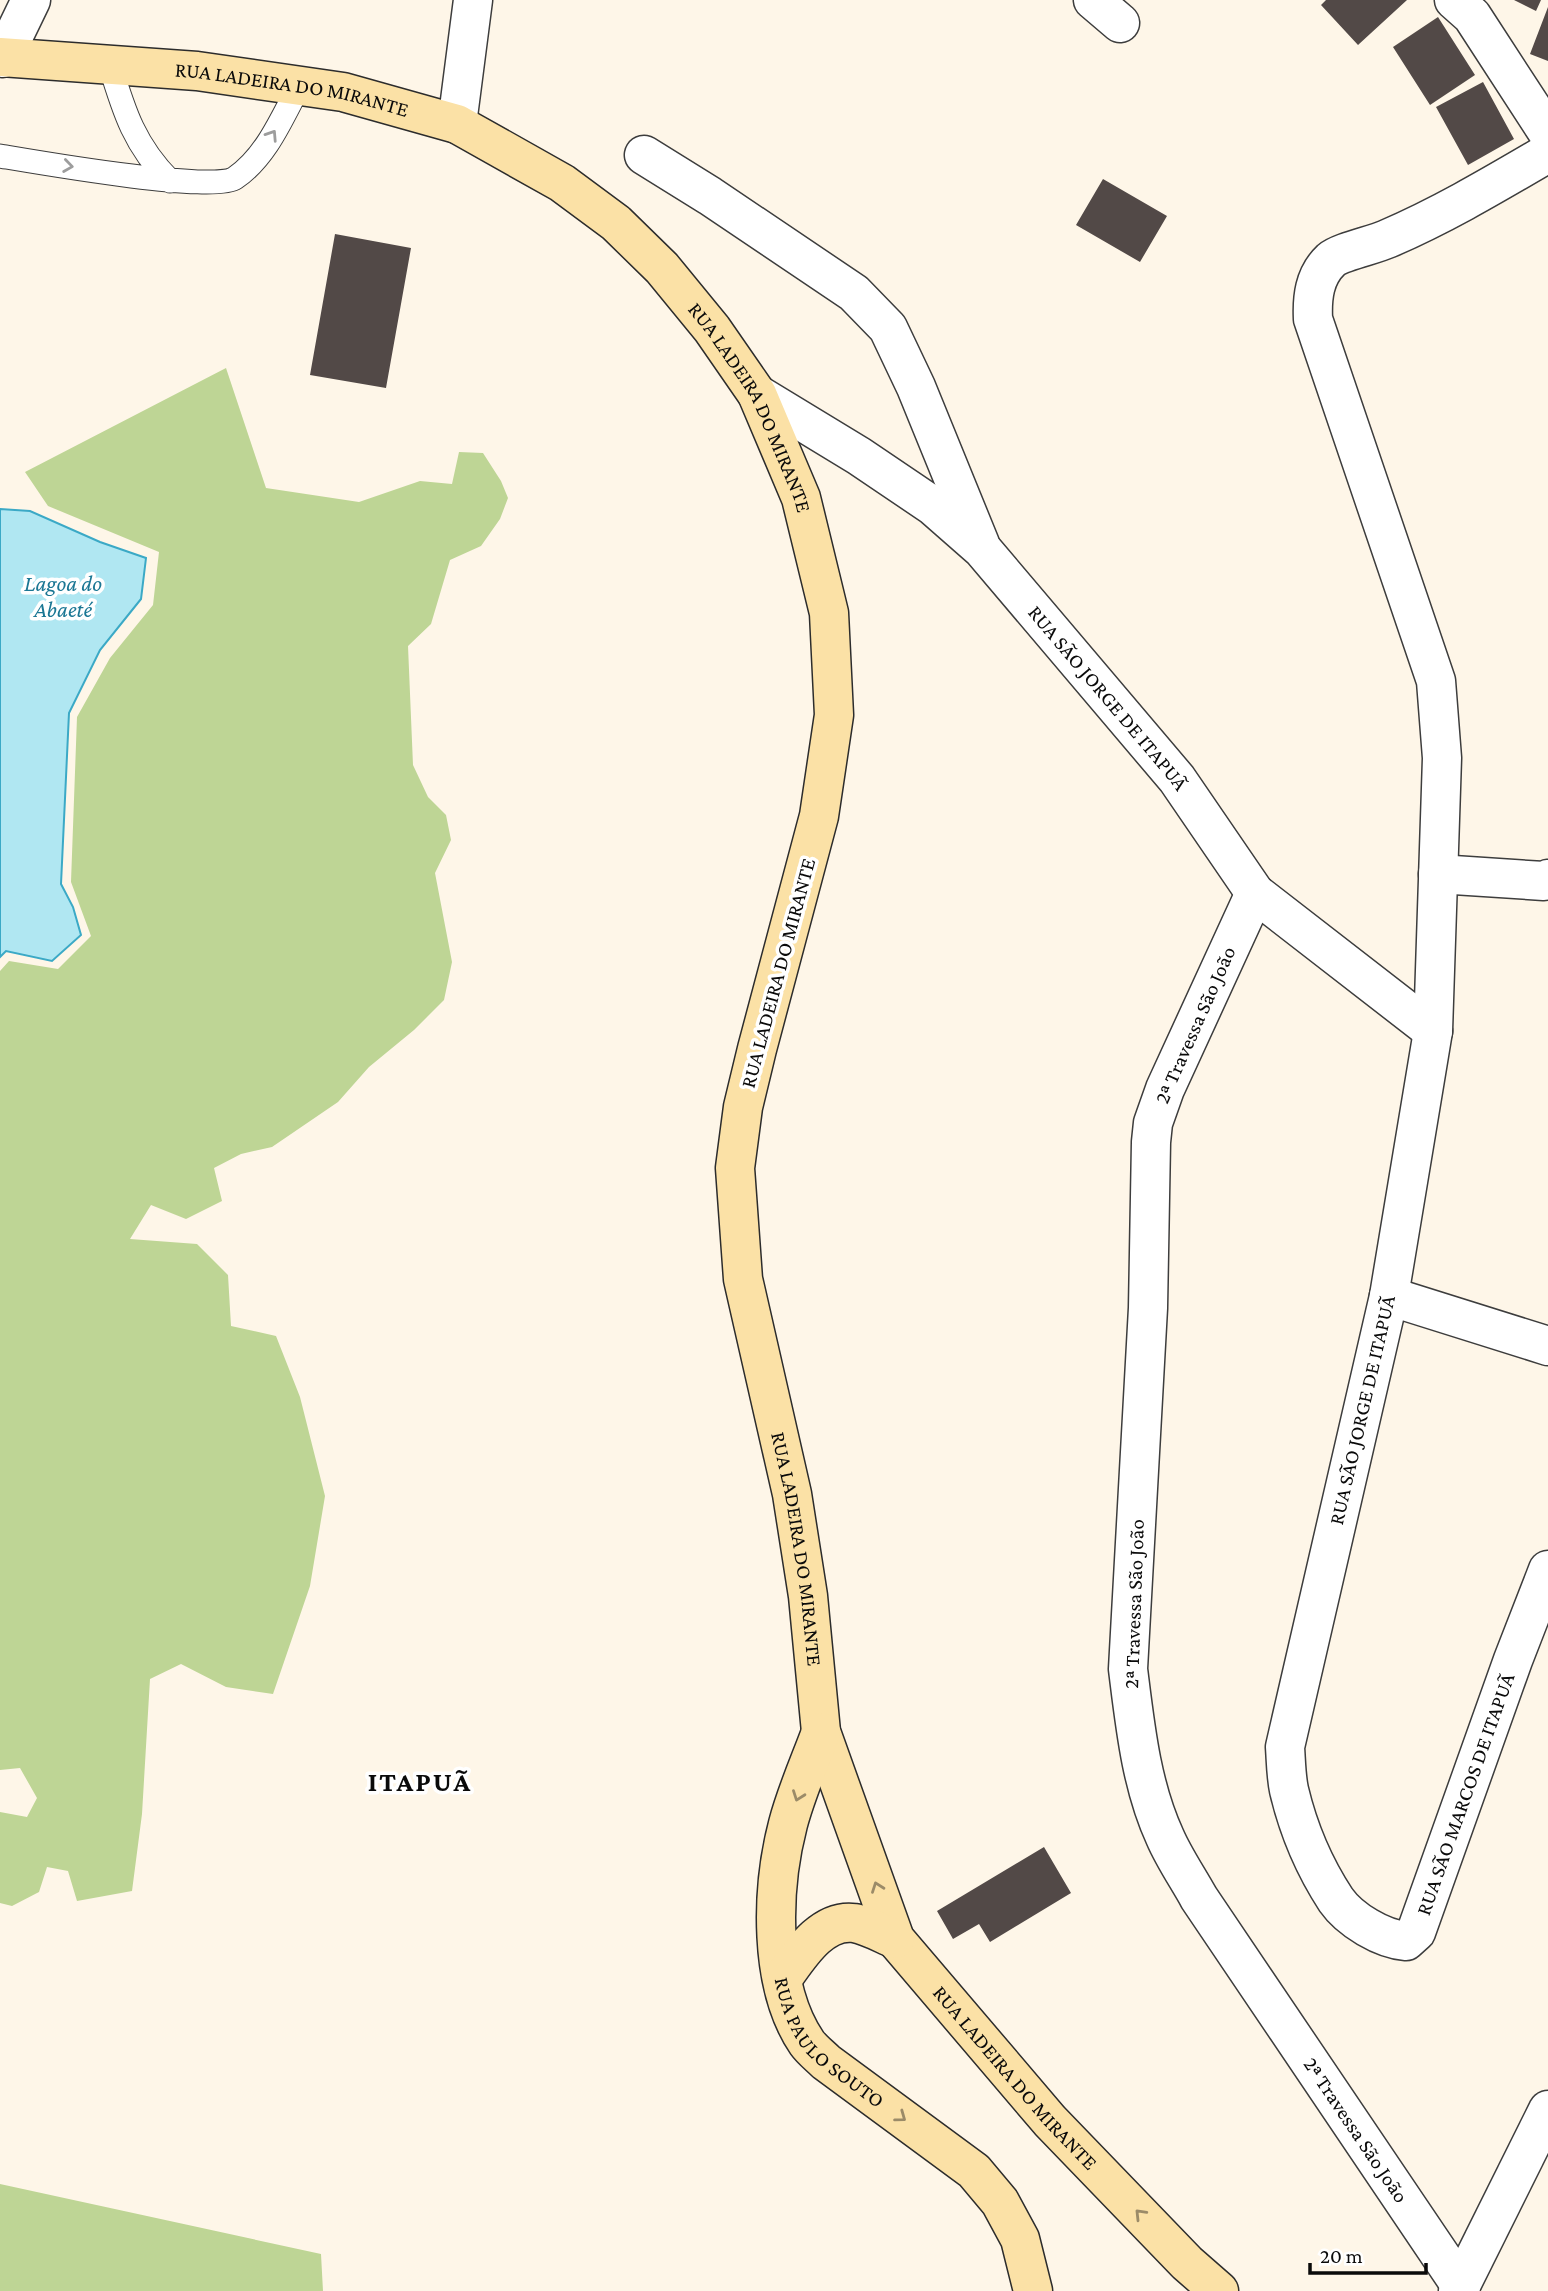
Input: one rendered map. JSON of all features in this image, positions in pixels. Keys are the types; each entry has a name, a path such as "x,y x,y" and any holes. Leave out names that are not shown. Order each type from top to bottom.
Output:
{"street":[{"path":"1,58 31,0"},
{"path":"457,124 473,0"},
{"path":"1454,0 1472,16 1548,133"},
{"name":"RUA LADEIRA DO MIRANTE","path":"1,58 197,71 343,92 457,124 562,183 616,223 662,268 712,329 757,394 802,498 829,613 834,715 819,816 743,1107 735,1168 743,1279 792,1494 807,1596 821,1732 895,1939 1186,2277 1219,2291"},
{"name":"RUA SÃO JORGE DE ITAPUÃ","path":"1288,1787 1285,1747 1389,1296 1433,1031 1442,758 1436,681 1313,319 1312,295 1318,279 1332,259 1386,240 1461,204 1548,153"},
{"path":"644,155 710,195 854,293 888,328 916,387 982,549"},
{"name":"RUA SÃO JORGE DE ITAPUÃ","path":"757,394 859,456 933,506 982,549 1177,779 1255,892 1433,1031"},
{"path":"1438,874 1544,881 1548,879"},
{"name":"2ª Travessa São João","path":"1255,892 1165,1089 1153,1123 1148,1308 1128,1669 1135,1727 1147,1788 1164,1836 1199,1898 1459,2288"},
{"path":"1389,1296 1548,1346"},
{"name":"RUA SÃO MARCOS DE ITAPUÃ","path":"1288,1787 1305,1840 1337,1902 1356,1920 1381,1933 1406,1941 1416,1932 1424,1913 1513,1660 1548,1570"},
{"name":"RUA PAULO SOUTO","path":"821,1732 788,1823 775,1895 776,1936 791,2014 808,2045 826,2062 974,2171 1000,2202 1020,2239 1032,2291"},
{"path":"783,1978 807,1946 834,1925 854,1923 895,1939"},
{"path":"1459,2288 1548,2110"}],"lane":[{"path":"110,65 127,119 141,148 170,181"},
{"path":"0,156 170,181 203,184 233,180 258,157 299,86"}],"green space":[{"path":"226,368 266,488 359,502 420,481 452,484 459,452 483,453 501,481 508,498 500,519 481,546 450,560 431,624 408,646 413,765 428,797 446,815 451,840 435,873 452,962 444,1000 414,1030 369,1067 338,1102 272,1147 241,1154 214,1168 222,1201 186,1219 151,1205 130,1239 197,1244 228,1275 231,1326 276,1336 300,1397 325,1496 310,1586 273,1694 226,1687 181,1664 150,1679 142,1814 132,1891 77,1901 68,1871 47,1867 39,1892 12,1906 0,1903 0,1812 27,1817 37,1798 20,1768 0,1770 0,971 9,961 58,969 91,936 71,882 77,717 110,658 153,605 159,552 48,506 25,472"},
{"path":"0,2184 321,2254 323,2291 0,2291"}],"water":[{"name":"Lagoa do Abaeté","path":"0,509 30,511 100,542 146,558 141,599 100,650 69,713 61,884 73,907 81,935 52,961 6,951 0,957"}],"building":[{"path":"1326,0 1407,0 1358,45 1321,5"},
{"path":"1514,0 1541,0 1536,11"},
{"path":"1548,7 1548,61 1530,54"},
{"path":"1438,17 1475,75 1430,105 1393,47"},
{"path":"1483,82 1514,139 1468,165 1436,107"},
{"path":"1103,179 1167,216 1140,262 1076,225"},
{"path":"335,234 411,248 386,388 310,375"},
{"path":"1044,1847 1071,1893 990,1942 979,1924 953,1939 937,1911"}],"district":[{"name":"ITAPUÃ","path":"420,1781"}]}
